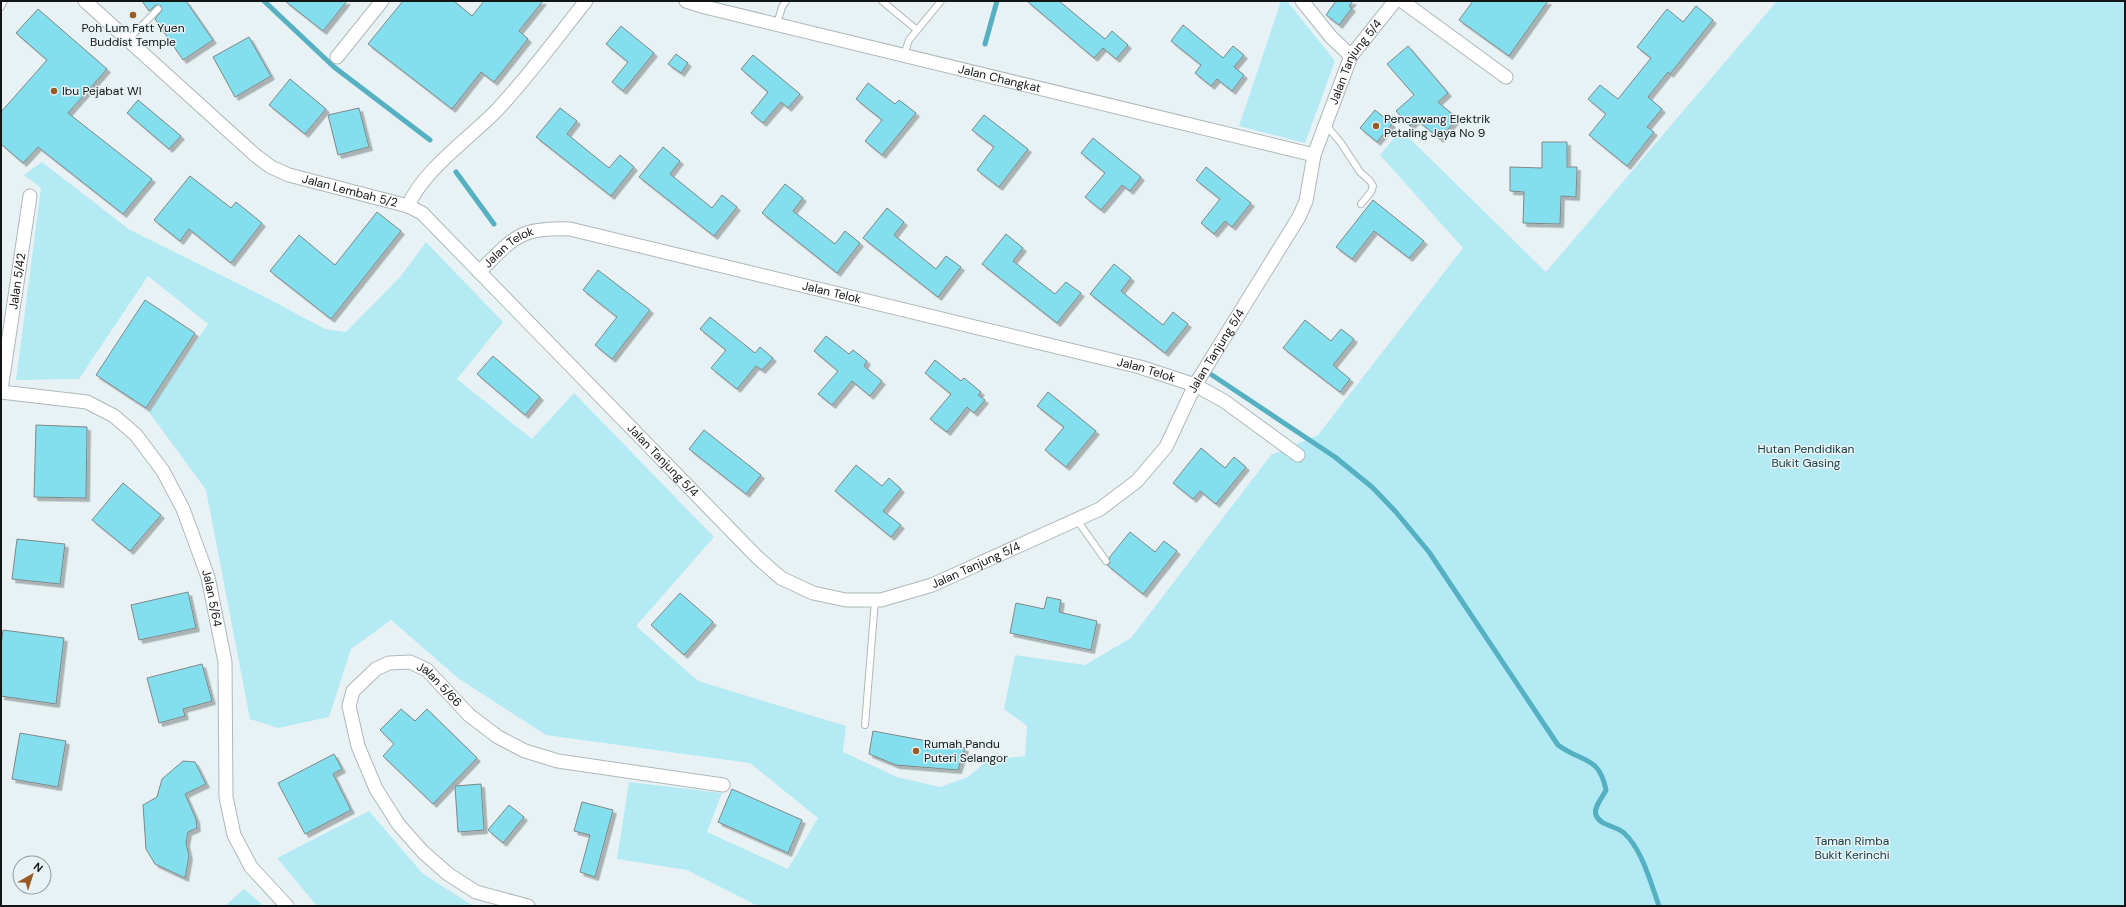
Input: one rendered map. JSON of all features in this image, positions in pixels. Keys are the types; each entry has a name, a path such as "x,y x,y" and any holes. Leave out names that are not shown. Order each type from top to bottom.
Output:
{"street":[{"name":"Jalan Lembah 5/2","path":"85,1 255,155 271,167 295,176 408,206 412,195 438,166 497,110 586,1"},
{"path":"337,57 382,1"},
{"name":"Jalan Changkat","path":"686,1 705,7 1314,156"},
{"path":"1302,1 1331,37 1351,56"},
{"name":"Jalan Tanjung 5/4","path":"408,206 422,213 757,557 781,578 813,593 846,600 875,600 932,585 1077,520 1100,509 1137,481 1166,447 1195,385 1299,217 1306,201 1314,156 1351,56 1394,1"},
{"path":"1402,1 1506,77"},
{"name":"Jalan 5/42","path":"1,391 30,196"},
{"name":"Jalan Telok","path":"479,272 514,238 528,232 544,228 570,229 1140,367 1195,385 1224,401 1298,455"},
{"name":"Jalan 5/64","path":"1,391 87,402 114,416 136,435 163,471 183,509 208,577 225,662 226,797 234,835 251,867 287,906"},
{"name":"Jalan 5/66","path":"528,906 476,892 448,874 423,852 399,825 376,789 358,746 349,706 353,691 376,668 389,663 410,662 427,670 469,715 498,737 525,751 558,761 723,785"}],"lane":[{"path":"1,7 4,1"},
{"path":"777,24 782,6 786,1"},
{"path":"882,1 917,30"},
{"path":"904,55 909,40 941,1"},
{"path":"128,40 158,9"},
{"path":"1326,125 1341,143 1360,172 1370,181 1373,186 1371,192 1361,204"},
{"path":"1077,520 1106,561"},
{"path":"864,725 875,600"}],"green space":[{"path":"1281,1 1287,1 1335,61 1305,143 1239,126"},
{"name":"Hutan Pendidikan Bukit Gasing","path":"1777,1 2125,1 2125,906 758,906 687,870 617,859 629,782 722,793 707,832 788,869 818,818 750,763 546,735 458,678 391,620 351,649 329,717 278,728 250,719 206,490 149,412 208,324 148,276 79,379 16,380 41,188 24,175 42,162 130,230 265,297 325,329 346,332 401,276 426,242 503,322 457,379 532,439 574,393 714,537 636,626 698,681 846,726 843,752 897,777 940,787 968,777 988,760 1025,756 1027,726 1004,709 1015,655 1085,665 1131,638 1271,455 1318,435 1463,248 1380,155 1401,130 1546,272"},
{"path":"369,811 423,874 472,905 477,906 317,906 277,858"},
{"path":"244,889 264,906 225,906"}],"building":[{"path":"142,1 186,1 213,40 183,60 155,19 162,10 161,6 156,5 149,11"},
{"path":"285,1 347,1 323,31"},
{"path":"403,1 454,1 472,16 484,1 543,1 519,31 528,39 494,82 481,72 452,109 368,44"},
{"path":"1027,1 1059,1 1105,39 1112,31 1128,45 1116,59 1103,48 1094,58"},
{"path":"1336,1 1353,1 1349,6 1352,8 1339,25 1326,15"},
{"path":"1473,1 1548,1 1509,56 1459,20"},
{"path":"1696,6 1713,20 1670,74 1668,72 1648,97 1662,109 1647,127 1654,132 1627,166 1589,135 1606,114 1588,99 1600,85 1618,99 1651,58 1637,47 1667,9 1683,22"},
{"name":"Ibu Pejabat WI","path":"38,9 107,69 68,113 152,179 123,214 38,147 23,163 1,144 1,112 47,60 16,33"},
{"path":"1183,25 1223,58 1233,46 1244,55 1234,67 1244,75 1232,91 1217,79 1211,86 1195,73 1201,65 1171,41"},
{"path":"621,26 654,53 623,91 612,82 628,62 606,44"},
{"path":"249,37 271,76 235,97 213,57"},
{"path":"1408,46 1448,93 1438,102 1457,118 1440,139 1417,120 1410,126 1396,111 1414,95 1387,64"},
{"path":"676,54 688,63 681,73 668,64"},
{"path":"753,55 800,94 788,108 781,102 763,123 751,113 768,92 741,69"},
{"path":"290,79 326,109 305,134 269,105"},
{"path":"868,83 895,104 899,100 916,113 882,155 865,141 882,120 856,99"},
{"path":"138,100 181,136 169,149 127,113"},
{"path":"359,108 369,147 338,155 328,115"},
{"path":"560,108 577,121 567,134 609,168 620,155 634,167 611,196 536,137"},
{"name":"Pencawang Elektrik Petaling Jaya No 9","path":"1375,110 1392,124 1377,142 1360,128"},
{"path":"984,115 1028,149 999,187 977,170 994,147 972,130"},
{"path":"1093,138 1141,177 1130,191 1122,185 1101,210 1085,197 1105,173 1081,153"},
{"path":"1542,142 1567,142 1567,167 1577,167 1576,197 1561,196 1560,224 1523,223 1524,192 1510,191 1510,167 1542,168"},
{"path":"663,147 680,161 670,174 712,208 722,195 737,207 714,236 639,177"},
{"path":"1206,167 1251,203 1232,227 1225,221 1214,234 1201,223 1220,199 1196,180"},
{"path":"190,176 231,208 236,202 262,223 231,263 189,229 180,241 154,220"},
{"path":"785,184 803,198 793,211 835,244 845,231 860,243 837,273 762,213"},
{"path":"1373,200 1424,241 1409,258 1374,231 1352,259 1336,247"},
{"path":"887,208 904,222 894,235 936,269 946,256 961,267 938,297 863,238"},
{"path":"377,212 401,231 331,319 270,271 299,235 335,265"},
{"path":"1006,234 1023,248 1013,261 1055,294 1066,282 1081,293 1057,323 982,264"},
{"path":"1114,264 1131,278 1121,291 1163,325 1173,312 1188,324 1165,353 1090,294"},
{"path":"598,270 650,310 612,359 595,345 617,317 583,290"},
{"path":"145,300 195,333 146,408 96,375"},
{"path":"710,317 755,353 760,347 773,358 762,370 756,366 737,389 711,368 726,350 700,329"},
{"path":"1305,320 1331,341 1341,329 1354,339 1333,365 1350,379 1340,392 1283,348"},
{"path":"826,336 849,354 853,350 867,361 864,366 882,381 870,396 852,381 832,405 818,394 838,371 814,351"},
{"path":"493,356 540,397 525,415 477,374"},
{"path":"935,360 961,381 964,378 981,392 978,395 985,400 974,413 967,407 947,432 930,419 951,394 925,373"},
{"path":"1048,392 1096,431 1066,467 1045,450 1064,427 1037,406"},
{"path":"36,425 87,427 86,498 34,497"},
{"path":"704,430 761,475 746,494 689,449"},
{"path":"1201,448 1225,468 1234,457 1246,467 1216,504 1200,491 1193,499 1173,483"},
{"path":"856,465 882,486 889,478 901,489 883,511 901,525 891,537 835,491"},
{"path":"123,483 161,515 130,551 92,520"},
{"path":"1130,532 1155,552 1164,541 1177,551 1143,594 1107,565 1110,563 1109,558"},
{"path":"17,539 65,544 60,584 12,579"},
{"path":"188,592 196,628 139,640 131,605"},
{"path":"680,593 713,622 684,655 651,625"},
{"path":"1047,597 1061,600 1059,612 1097,621 1091,650 1010,633 1016,603 1044,609"},
{"path":"3,630 64,638 56,704 1,696 1,645"},
{"path":"202,664 212,701 183,709 185,716 159,723 147,678"},
{"path":"401,709 415,721 427,709 477,758 433,804 383,756 394,744 380,730"},
{"name":"Rumah Pandu Puteri Selangor","path":"873,731 965,748 958,770 896,765 869,754"},
{"path":"20,733 66,741 58,787 12,779"},
{"path":"334,754 342,769 333,774 351,810 305,834 278,783"},
{"path":"183,761 195,762 206,784 185,794 196,819 197,828 188,832 186,843 189,856 185,878 155,864 146,849 143,805 157,797 162,779"},
{"path":"481,784 484,830 458,832 455,786"},
{"path":"732,789 802,820 788,853 718,822"},
{"path":"582,802 613,810 595,877 580,872 590,835 574,831"},
{"path":"509,805 524,817 503,843 488,830"}],"waterway":[{"path":"264,1 334,67 430,140"},
{"path":"985,44 997,1"},
{"path":"456,172 494,224"},
{"path":"1209,373 1335,457 1372,487 1395,511 1429,552 1558,745 1588,761 1599,771 1606,790 1597,805 1595,812 1596,815 1598,819 1605,824 1624,833 1636,848 1645,867 1659,906"}],"place":[{"name":"Poh Lum Fatt Yuen Buddist Temple","path":"133,15"},
{"name":"Ibu Pejabat WI","path":"54,91"},
{"name":"Pencawang Elektrik Petaling Jaya No 9","path":"1376,126"},
{"name":"Rumah Pandu Puteri Selangor","path":"916,751"}],"park label":[{"name":"Taman Rimba Bukit Kerinchi","path":"1852,848"}]}
